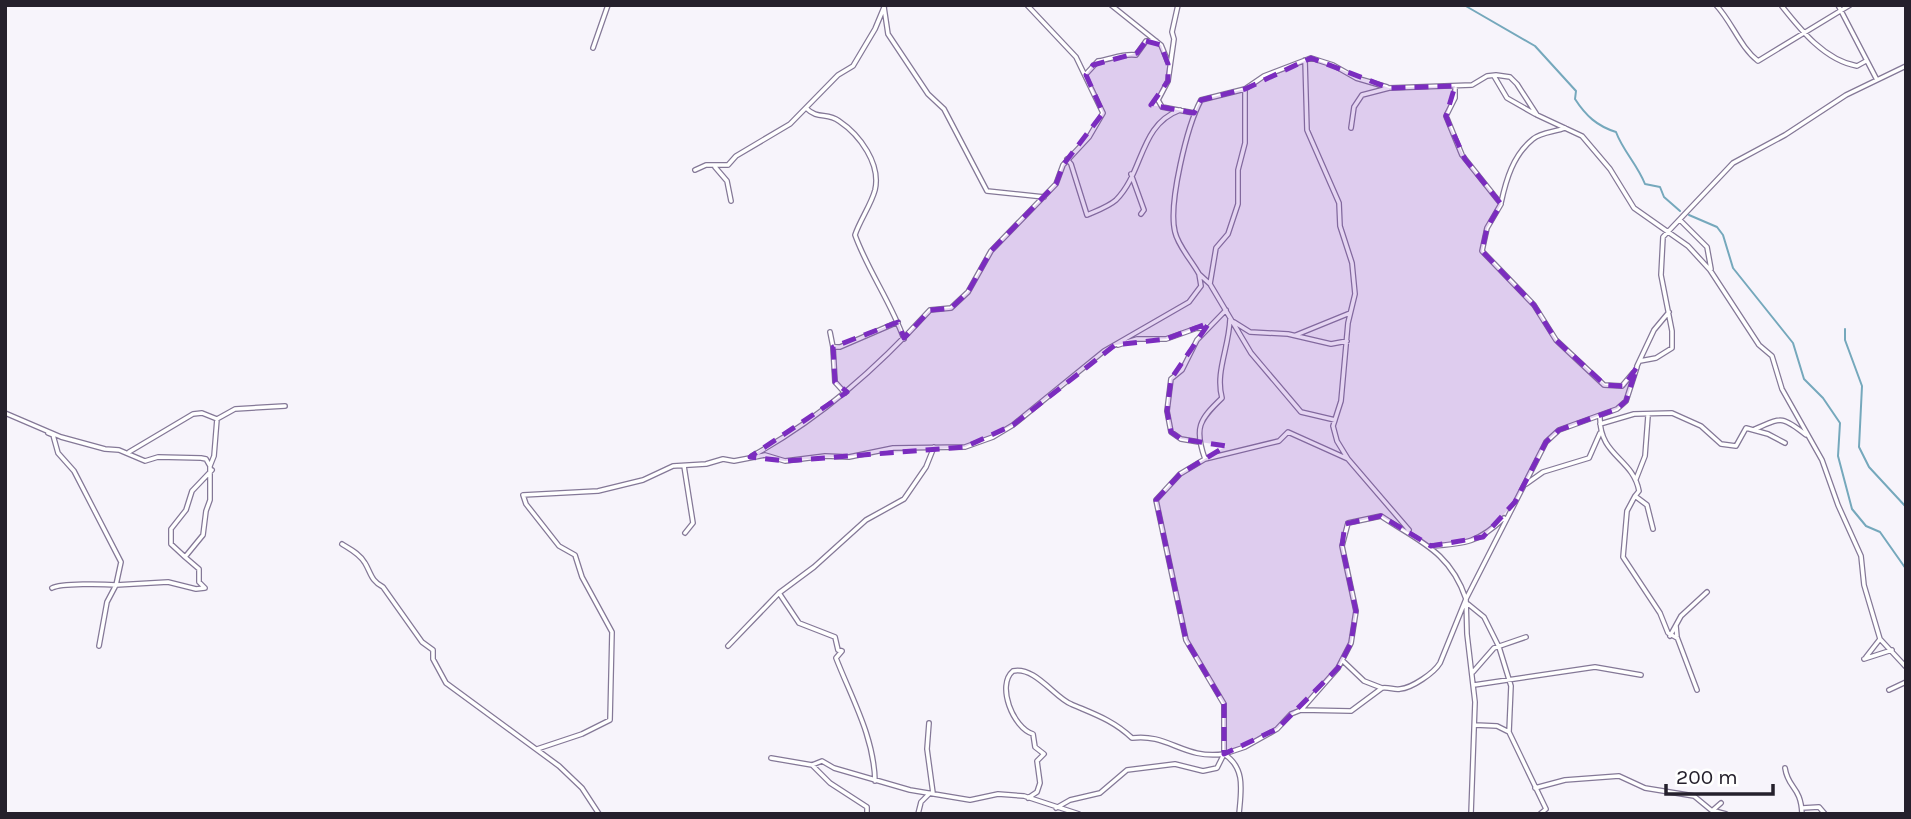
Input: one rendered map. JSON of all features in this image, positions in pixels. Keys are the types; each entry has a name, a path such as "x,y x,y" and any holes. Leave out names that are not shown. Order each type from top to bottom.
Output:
{"street":[{"path":"593,48 608,5"},
{"path":"750,457 798,428 845,394 930,310 951,308 968,292 991,251 1056,184 1067,159 1089,137 1103,113 1086,75 1076,57 1030,11 1028,5"},
{"path":"1111,5 1156,41 1168,64"},
{"path":"1178,5 1168,64 1168,81 1158,100 1162,107 1194,113"},
{"path":"1716,5 1732,23 1748,53 1758,61 1850,5"},
{"path":"1781,5 1802,35 1846,64 1857,66 1866,61"},
{"path":"1838,5 1877,80"},
{"path":"695,170 706,165 728,165 736,156 790,124 838,75 853,66 876,29 885,6"},
{"path":"885,6 888,34 928,94 944,109 987,191 1044,197"},
{"path":"1086,75 1098,61 1114,59 1122,54 1136,55 1146,41 1156,41"},
{"path":"1333,426 1335,420 1325,415 1301,412 1251,352 1210,284 1199,274 1176,237 1173,206 1194,113 1202,100 1245,89 1264,76 1317,58 1356,78 1388,88"},
{"path":"1306,60 1307,130 1339,203 1340,226 1352,263 1355,295 1341,401 1333,426 1337,442 1348,459 1409,530 1443,557 1468,604 1466,634 1473,672 1475,725 1471,814"},
{"path":"1638,364 1656,358 1672,348 1660,257 1663,237 1690,205 1733,163 1906,66"},
{"path":"1351,128 1354,107 1362,95 1388,88 1472,85 1494,76 1510,78 1517,84 1537,115"},
{"path":"1494,76 1507,98 1582,136 1610,169 1634,208 1688,246 1710,270 1759,345 1772,356 1782,389 1822,460 1838,505 1861,556 1864,584 1880,639 1906,667"},
{"path":"1455,86 1455,98 1446,116 1465,159 1500,204"},
{"path":"1210,284 1216,248 1227,233 1238,204 1238,170 1245,143 1245,89"},
{"path":"806,108 814,116 837,119 868,151 875,171 875,191 855,235 863,258 904,338"},
{"path":"1067,159 1087,215 1113,203 1131,174 1154,126 1180,110"},
{"path":"1567,128 1533,138 1512,166 1504,182 1500,204 1487,228 1482,251 1534,305 1552,336 1610,387 1626,384 1654,330 1669,312"},
{"path":"715,167 727,181 731,201"},
{"path":"1131,174 1144,210 1141,214"},
{"path":"1680,220 1707,247 1710,270"},
{"path":"537,749 582,734 610,720 612,638 575,555 559,546 522,497 597,491 643,480 673,466 765,455 785,461 825,456 849,457 893,448 965,447 993,437 1115,345 1189,302 1201,286 1199,274"},
{"path":"1199,442 1181,439 1171,432 1167,411 1171,379 1182,370 1198,340 1226,310"},
{"path":"1294,336 1351,313"},
{"path":"1231,319 1250,331 1331,344 1347,341"},
{"path":"1205,459 1199,442 1200,420 1222,398 1220,368 1227,354 1231,319"},
{"path":"833,347 875,335 898,322"},
{"path":"1115,345 1137,339 1166,339 1196,328 1207,329"},
{"path":"830,332 835,382 845,394"},
{"path":"1342,660 1364,681 1382,688 1399,690 1436,670 1506,516 1546,442 1559,430 1600,417 1626,401 1638,364"},
{"path":"217,419 235,409 285,406"},
{"path":"1600,424 1633,414 1648,416 1659,411 1672,413 1702,426 1721,444 1736,446 1746,428 1785,443"},
{"path":"5,413 53,435 58,453 74,471 121,562 116,585 107,603 99,646"},
{"path":"127,453 193,414 202,413 217,419"},
{"path":"1636,479 1645,456 1648,416"},
{"path":"1524,485 1543,472 1589,458 1600,433 1600,417"},
{"path":"185,557 203,535 217,419"},
{"path":"1753,429 1772,419 1780,419 1808,436"},
{"path":"48,432 127,453 145,461 158,457 206,459 211,468"},
{"path":"1056,807 1070,800 1100,793 1126,770 1175,764 1203,771 1217,768 1224,754 1224,704 1186,640 1156,500 1180,474 1205,459 1279,441 1288,432 1348,459"},
{"path":"1600,433 1612,455 1636,479 1639,491 1628,511 1623,557 1660,613 1670,636"},
{"path":"728,646 779,593 814,567 866,520 904,499 926,467 934,447"},
{"path":"684,466 694,523 685,533"},
{"path":"52,587 61,583 87,587 168,582 197,589 205,588 199,582 199,569 171,544 171,529 186,510 192,491 211,468"},
{"path":"1635,496 1647,505 1653,529"},
{"path":"1028,798 1037,792 1040,783 1037,761 1044,754 1035,747 1033,734 1020,726 1008,704 1006,683 1013,671 1019,669 1034,675 1069,704 1106,717 1132,738 1146,736 1162,740 1179,750 1204,756 1224,754 1245,747 1277,729 1291,714 1301,709 1342,660 1351,643 1356,611 1342,546 1344,528 1359,518 1381,516 1399,528 1409,530"},
{"path":"1431,547 1460,544 1483,537 1506,516"},
{"path":"341,544 355,552 366,565 375,583 383,587 422,642 433,650 433,659 446,683 537,749 582,788 600,814"},
{"path":"1670,636 1681,616 1707,592"},
{"path":"779,593 799,623 835,636 838,650 842,651 836,658 867,731 870,751 875,759 875,781"},
{"path":"1468,604 1484,618 1499,647 1509,679 1509,732 1547,811 1539,813"},
{"path":"1676,626 1677,638 1697,690"},
{"path":"1670,636 1677,638"},
{"path":"1473,672 1494,648 1525,637"},
{"path":"1880,639 1864,659 1892,650"},
{"path":"1474,685 1595,667 1642,675"},
{"path":"1889,690 1906,682"},
{"path":"1301,709 1351,711 1382,688"},
{"path":"929,723 927,749 932,793"},
{"path":"1475,725 1497,726 1509,732"},
{"path":"1224,754 1234,760 1240,771 1239,814"},
{"path":"771,758 812,765 822,761 875,781 970,800 998,794 1028,798 1079,814"},
{"path":"812,765 830,783 867,807 867,814"},
{"path":"1786,768 1788,780 1800,791 1802,811 1819,807 1825,814"},
{"path":"1535,788 1565,780 1619,776 1645,788 1694,796 1710,811 1726,814"},
{"path":"918,814 921,802 932,793"},
{"path":"1710,811 1721,803"}],"highlighted area":[{"path":"1146,41 1161,45 1168,64 1168,81 1151,105 1194,113 1201,100 1245,89 1311,58 1389,88 1455,86 1446,116 1465,159 1501,204 1487,228 1482,251 1534,305 1556,340 1605,385 1624,386 1637,367 1626,401 1617,409 1559,430 1546,442 1515,502 1483,537 1431,546 1381,516 1345,524 1342,546 1356,611 1351,643 1338,668 1277,729 1224,754 1224,704 1186,640 1156,500 1180,474 1226,446 1181,439 1171,432 1167,411 1171,379 1209,323 1166,339 1115,345 1013,425 965,447 785,461 750,457 847,392 835,382 833,347 898,322 904,338 930,310 951,308 968,292 991,251 1056,184 1063,165 1103,113 1086,75 1093,65 1137,53"}],"waterway":[{"path":"1464,5 1535,46 1576,91 1575,99 1588,115 1603,127 1616,132 1645,184 1660,187 1664,197 1680,211"},
{"path":"1689,215 1717,227 1723,235 1733,268 1793,343 1804,379 1823,398 1840,423 1838,456 1852,509 1866,526 1880,532 1906,569"},
{"path":"1845,329 1845,340 1862,386 1859,447 1869,467 1906,507"}]}
